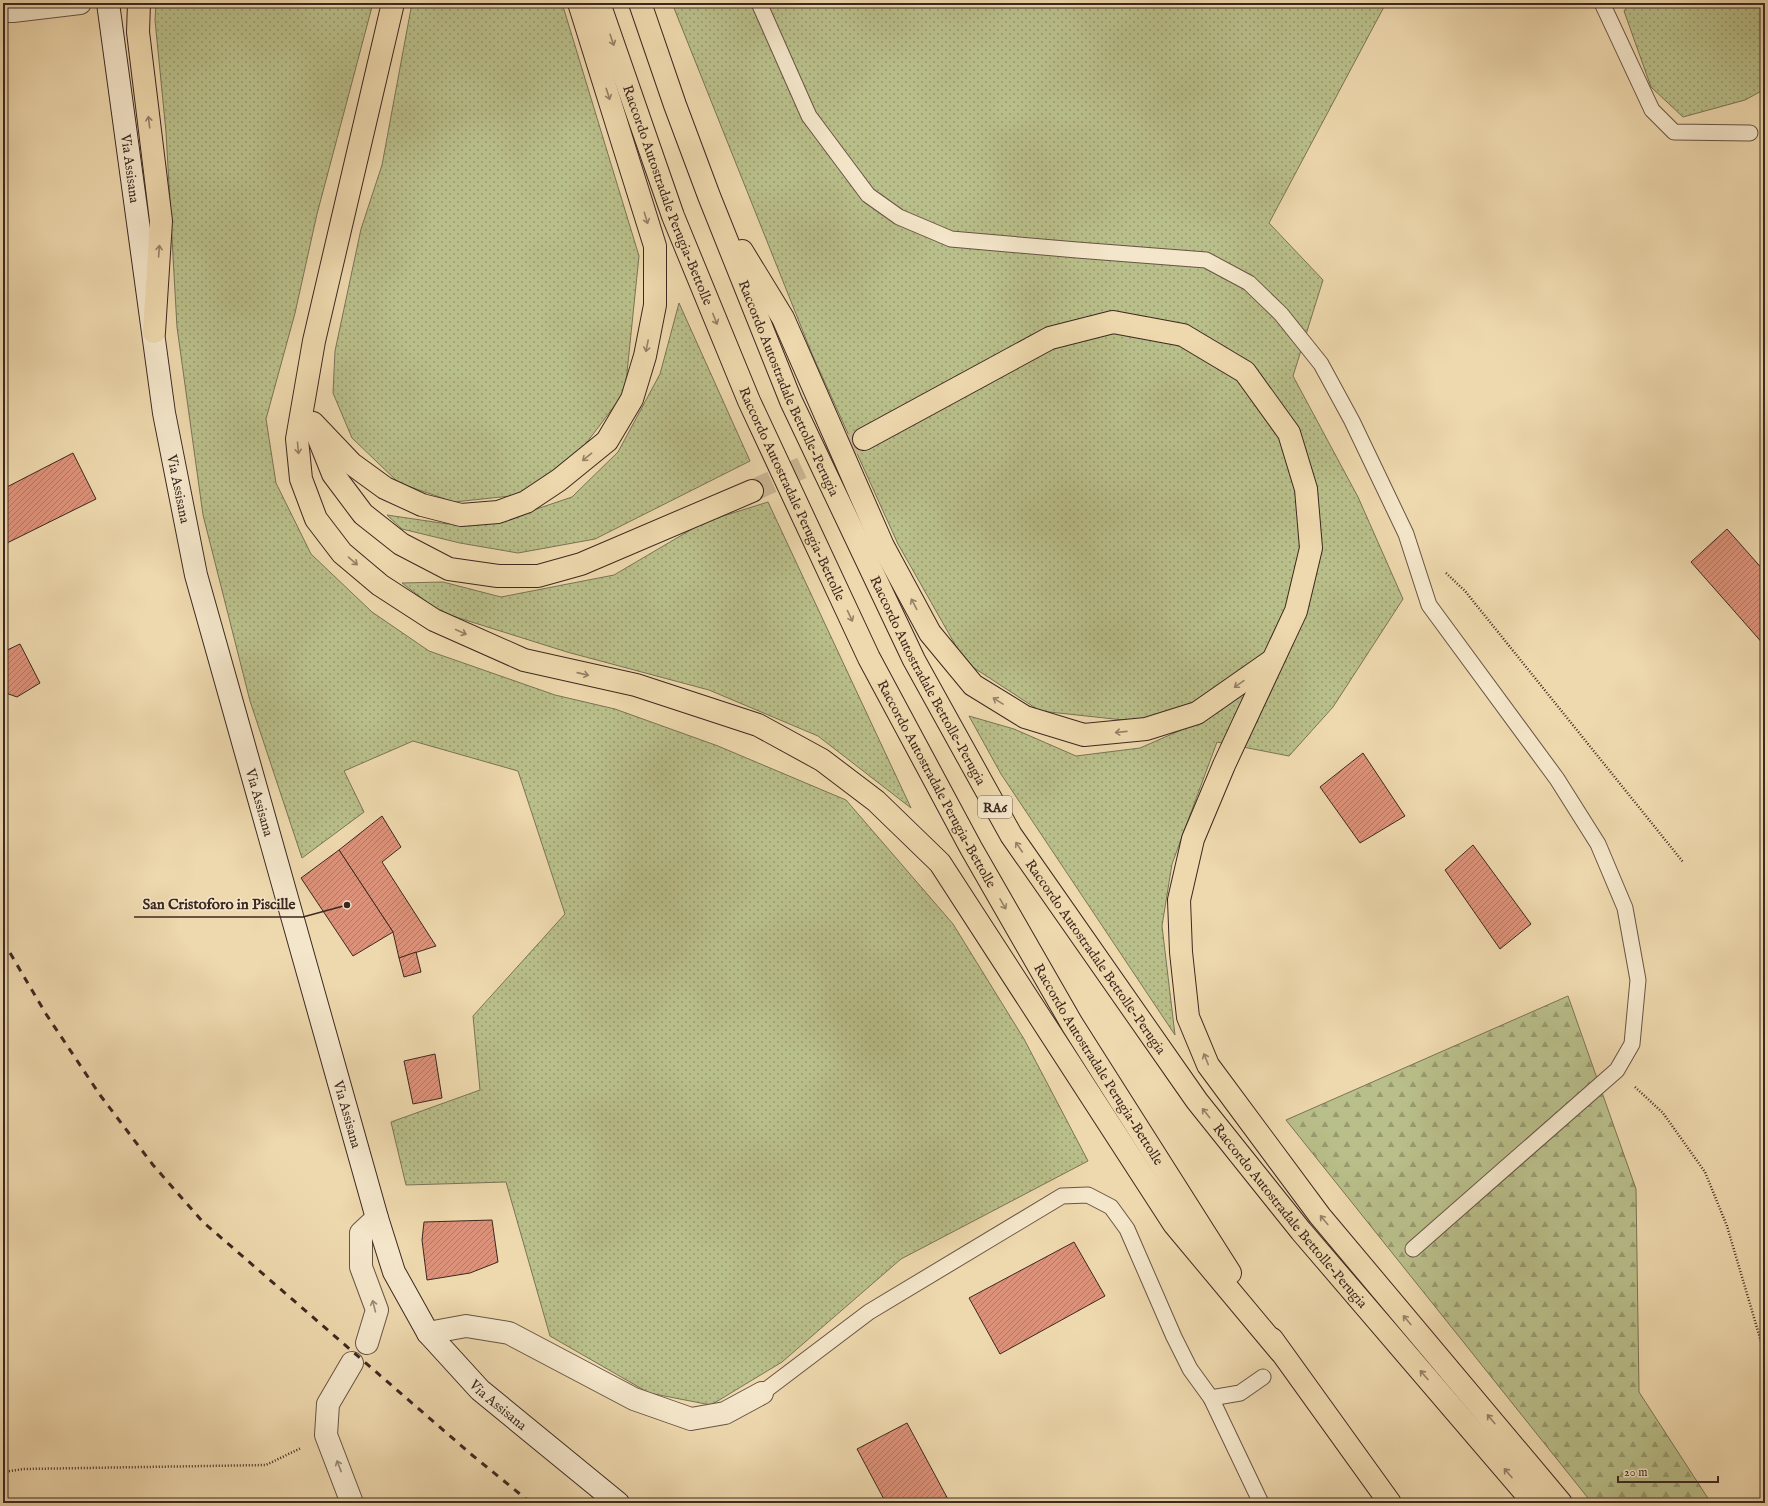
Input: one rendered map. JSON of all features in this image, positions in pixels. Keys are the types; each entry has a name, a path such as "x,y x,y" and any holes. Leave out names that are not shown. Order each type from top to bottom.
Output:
{"highway":[{"path":"139,3 138,32 161,221 154,332"},
{"path":"393,3 314,341 298,439 301,479 316,519 342,553 380,585 434,620 524,660 636,685 758,724 822,760 876,801 940,863 1174,1224 1280,1351"},
{"path":"313,423 352,464 385,488 422,505 462,515 498,512 526,502 559,480 607,441 632,399 645,356 655,305 655,246 579,3"},
{"name":"Raccordo Autostradale Perugia-Bettolle","path":"599,3 673,216 749,401 869,658 971,848 1072,1024 1280,1351 1390,1503"},
{"name":"Raccordo Autostradale Bettolle-Perugia","path":"640,3 709,196 791,400 914,660 1011,836 1197,1101 1301,1231 1534,1503"},
{"path":"709,196 783,318 883,546 930,633 973,685 1024,717 1084,735 1146,729 1197,713 1271,662"},
{"path":"864,439 1050,338 1113,322 1183,335 1245,372 1289,433 1306,489 1311,548 1296,611 1224,765 1191,847 1179,900 1180,952 1188,1017 1208,1066 1320,1216 1561,1503"},
{"path":"308,382 313,423 333,474 363,514 401,544 449,568 498,576 538,576 581,564 752,491"}],"main road":[{"path":"3,11 80,3"},
{"name":"Via Assisana","path":"108,3 164,414 196,575 377,1218 394,1272 428,1333 480,1390 618,1503"},
{"path":"367,1343 377,1310 361,1267 361,1233 377,1218"},
{"path":"428,1333 466,1326 509,1333 634,1399 691,1419 725,1413 762,1393"},
{"path":"352,1362 328,1404 326,1435 352,1503"}],"lane":[{"path":"759,3 809,116 868,195 899,217 951,239 1206,260 1249,283 1281,314 1321,364 1352,421 1406,534 1430,605 1558,779 1598,844 1625,908 1638,980 1632,1044 1617,1070 1413,1249"},
{"path":"1602,3 1652,110 1674,132 1750,133"},
{"path":"762,1393 869,1312 1062,1196 1088,1195 1111,1208 1127,1229 1190,1370 1211,1398 1261,1503"},
{"path":"1211,1398 1240,1392 1263,1377"}],"path":[{"path":"1443,570 1464,590 1683,862"},
{"path":"1617,1070 1663,1113 1705,1172 1727,1226 1765,1355"},
{"path":"3,1472 32,1469 266,1465 326,1435"}],"green space":[{"path":"156,3 373,3 317,214 295,313 266,419 276,483 311,554 372,612 429,651 555,695 615,709 718,746 846,800 953,924 1024,1039 1088,1161 901,1259 782,1362 711,1405 649,1393 550,1336 506,1182 406,1185 391,1122 480,1090 473,1016 565,914 518,771 413,741 344,771 364,812 302,858 250,701 203,515 177,327 166,132 155,20"},
{"path":"412,3 562,3 639,256 625,392 578,454 520,495 454,502 399,483 352,438 333,393 335,351 361,229 382,165"},
{"path":"672,3 1386,3 1269,223 1323,280 1293,376 1358,497 1403,599 1333,707 1289,756 1217,742 1172,864 1162,926 1175,1035 1001,774 969,716 1014,729 1076,756 1140,748 1188,727 1040,711 965,662 898,544 812,354"},
{"path":"1630,3 1765,3 1765,89 1745,100 1683,117 1651,87 1624,11"},
{"path":"679,303 750,461 595,539 518,553 460,543 402,529 387,515 448,524 519,515 572,497 618,452 660,374"},
{"path":"768,502 911,808 818,736 709,690 567,652 440,612 402,583 443,582 501,597 614,575 704,522"},
{"path":"1568,996 1636,1189 1639,1392 1711,1503 1592,1503 1286,1120"}],"building":[{"path":"73,453 96,499 3,545 3,489"},
{"path":"1727,529 1765,572 1765,646 1691,562"},
{"path":"20,644 40,683 17,697 3,692 3,652"},
{"path":"1363,753 1405,816 1360,843 1320,787"},
{"path":"382,816 401,847 382,862 436,946 399,958 393,932 339,850"},
{"path":"1473,845 1531,924 1500,949 1445,870"},
{"path":"339,850 393,932 353,956 301,878"},
{"path":"416,952 421,972 404,977 399,958"},
{"path":"435,1054 442,1098 413,1104 404,1061"},
{"path":"492,1220 498,1262 470,1273 427,1280 422,1240 424,1222"},
{"path":"1074,1242 1105,1296 1000,1354 969,1298"},
{"path":"907,1423 950,1503 886,1503 857,1449"}],"tunnel":[{"path":"752,491 864,439"}],"railway":[{"path":"3,941 46,1014 100,1095 153,1165 203,1222 472,1455 531,1503"}],"place":[{"name":"San Cristoforo in Piscille","path":"347,905"}]}
